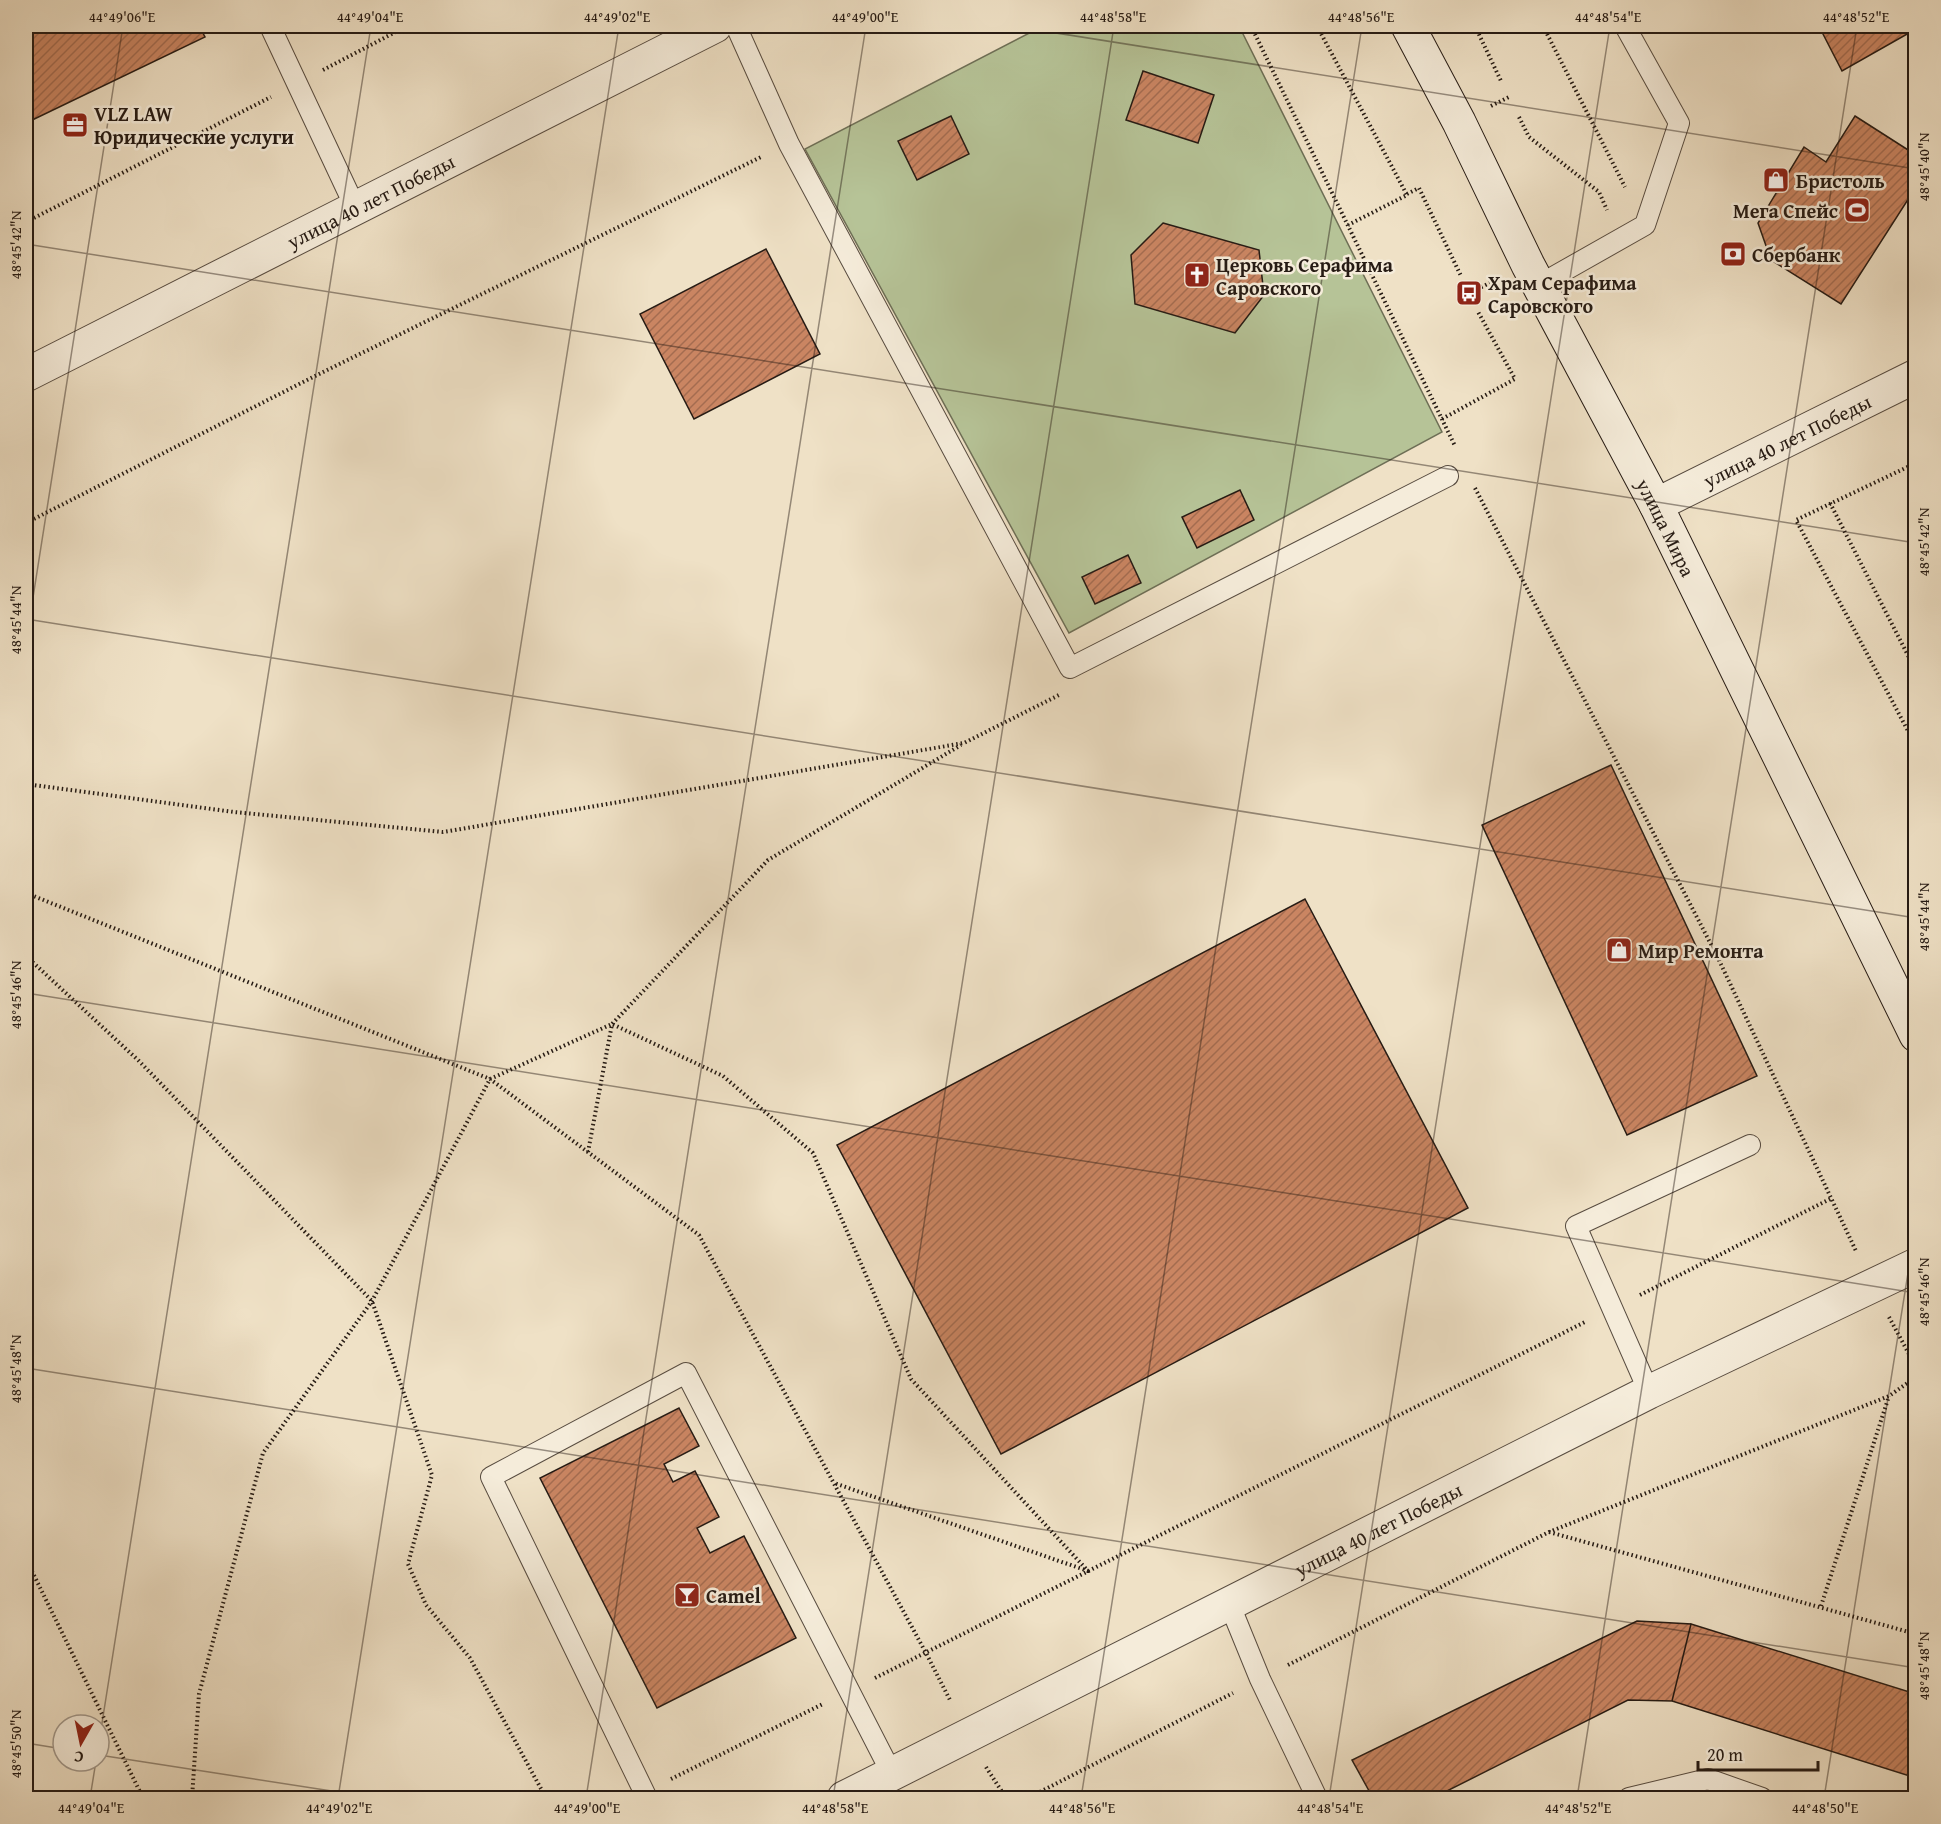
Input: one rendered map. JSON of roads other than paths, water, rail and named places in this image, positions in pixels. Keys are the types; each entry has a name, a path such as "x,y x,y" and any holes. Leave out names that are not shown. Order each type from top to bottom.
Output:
{"street":[{"name":"улица 40 лет Победы","path":"26,375 715,26"},
{"name":"улица Мира","path":"1408,26 1459,122 1539,285 1656,505 1916,1035"},
{"name":"улица 40 лет Победы","path":"1656,505 1916,375"},
{"name":"улица 40 лет Победы","path":"844,1798 1649,1392 1916,1265"}],"lane":[{"path":"270,26 355,207"},
{"path":"736,26 789,144 1070,668 1448,476"},
{"path":"1539,285 1645,225 1678,123 1625,26"},
{"path":"1649,1392 1576,1226 1750,1145"},
{"path":"646,1795 491,1478 686,1373 892,1774"},
{"path":"1229,1603 1260,1679 1317,1798"},
{"path":"1629,1798 1708,1779 1762,1798"}],"place":[{"name":"VLZ LAW Юридические услуги","path":"75,125"},
{"name":"Бристоль","path":"1776,180"},
{"name":"Мега Спейс","path":"1857,210"},
{"name":"Сбербанк","path":"1733,254"},
{"name":"Церковь Серафима Саровского","path":"1197,275"},
{"name":"Храм Серафима Саровского","path":"1469,293"},
{"name":"Мир Ремонта","path":"1619,950"},
{"name":"Camel","path":"687,1595"}]}
